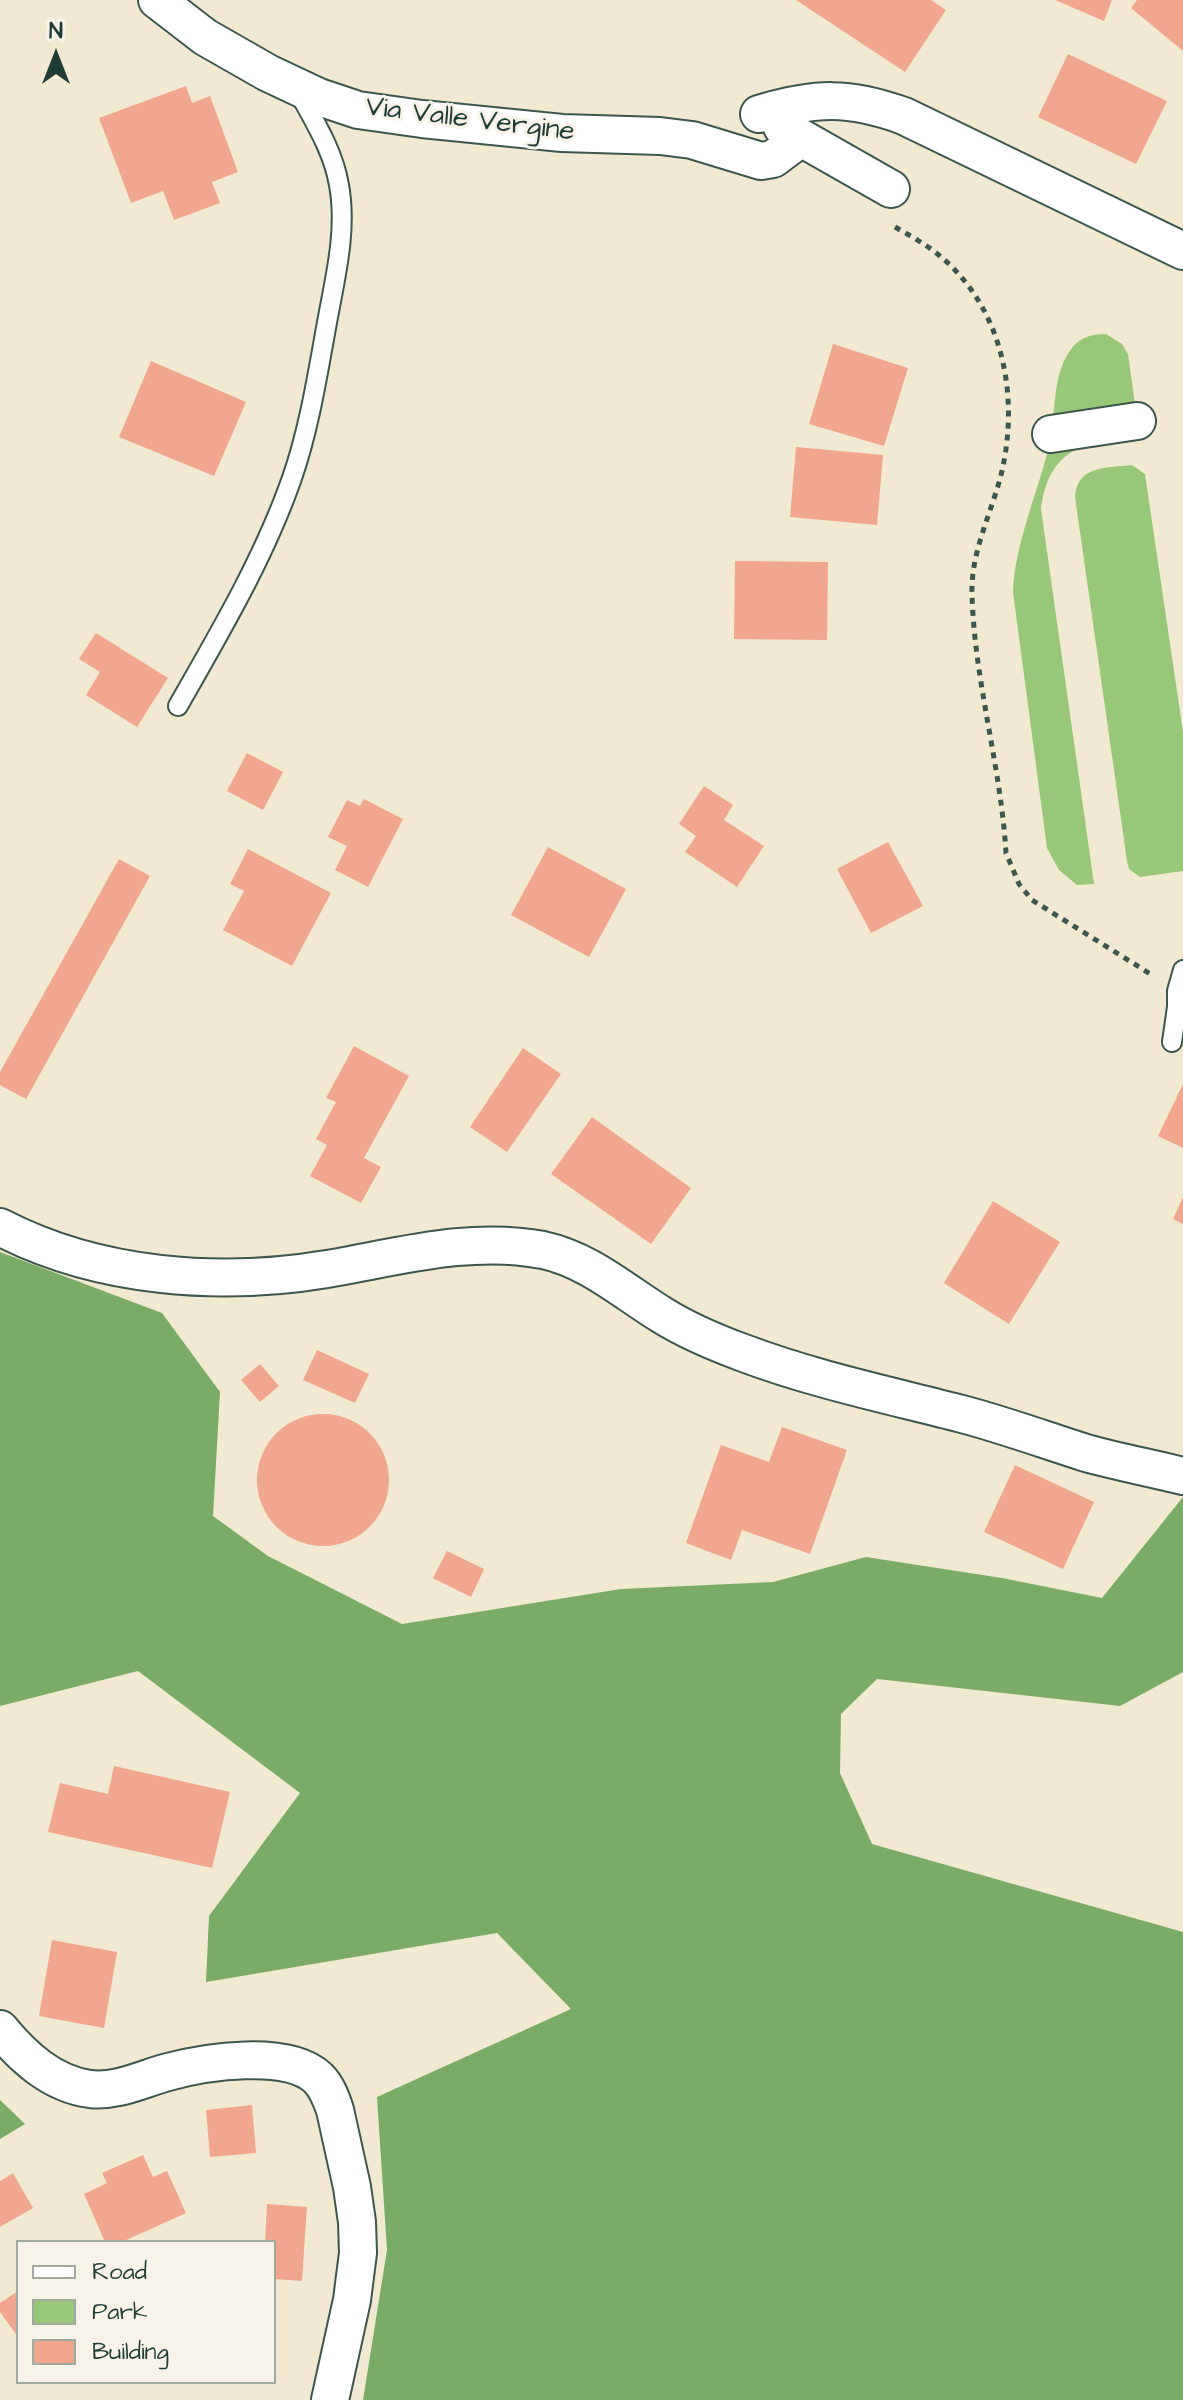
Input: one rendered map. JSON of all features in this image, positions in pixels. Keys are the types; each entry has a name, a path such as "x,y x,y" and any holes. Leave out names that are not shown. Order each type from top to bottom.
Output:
{"street":[{"name":"Via Valle Vergine","path":"157,0 205,37 296,88 339,104 385,114 562,133 660,136 692,140 761,161 773,159 801,138"},
{"path":"889,205 801,138 759,114 804,102 857,101 878,107 1183,251"},
{"path":"1051,434 1137,421"},
{"path":"0,1227 46,1247 88,1260 164,1274 217,1277 299,1274 467,1246 515,1246 543,1251 592,1269 665,1317 721,1344 767,1361 816,1377 965,1415 1091,1454 1183,1476"},
{"path":"0,2029 23,2055 50,2075 92,2089 112,2089 181,2069 233,2061 292,2065 318,2078 335,2110 352,2187 358,2237 352,2300 330,2400"}],"lane":[{"path":"178,706 268,540 293,474 316,384 340,252 341,199 334,162 296,88"},
{"path":"1172,1042 1180,1007 1181,977"}],"path":[{"path":"889,205 956,272 989,320 1005,370 1009,397 1007,448 977,552 972,590 1006,853 1011,870 1032,900 1050,913 1149,974 1181,977"}],"green space":[{"path":"1106,334 1122,344 1128,354 1139,433 1102,440 1073,451 1052,472 1041,509 1094,884 1077,885 1059,870 1047,848 1013,592 1018,554 1050,442 1060,373 1080,340"},
{"path":"1132,465 1145,474 1183,732 1183,871 1140,877 1129,869 1127,861 1075,497 1081,479 1087,474 1104,468"},
{"path":"0,1252 162,1313 220,1392 213,1516 268,1556 402,1624 621,1589 773,1582 866,1557 1002,1578 1102,1598 1183,1497 1183,1672 1120,1706 877,1679 841,1714 840,1773 872,1844 1183,1932 1183,2400 363,2400 387,2250 377,2097 571,2009 497,1933 206,1982 209,1916 300,1793 138,1671 0,1706"},
{"path":"0,2100 25,2124 0,2139"}],"building":[{"path":"796,0 931,0 946,10 905,72"},
{"path":"1055,0 1112,0 1104,21"},
{"path":"1137,0 1183,0 1183,51 1131,8"},
{"path":"1068,54 1167,101 1136,164 1038,117"},
{"path":"186,86 192,103 210,96 238,172 212,182 220,203 174,220 163,191 131,203 99,118"},
{"path":"833,344 908,368 884,446 809,424"},
{"path":"151,361 246,402 214,476 119,437"},
{"path":"796,447 883,455 877,525 790,517"},
{"path":"735,561 828,562 827,640 734,639"},
{"path":"96,633 168,678 137,727 86,695 100,672 79,659"},
{"path":"247,753 283,772 263,810 227,791"},
{"path":"704,786 733,805 724,820 764,846 737,887 685,852 696,836 679,824"},
{"path":"364,799 403,819 368,887 335,870 347,846 328,837 347,800 360,806"},
{"path":"888,842 923,906 871,933 837,869"},
{"path":"548,847 626,889 589,957 511,915"},
{"path":"248,849 331,893 292,966 223,930 244,891 230,884"},
{"path":"119,859 150,876 26,1099 0,1085 0,1072"},
{"path":"354,1046 409,1076 364,1158 381,1167 361,1203 310,1176 327,1145 316,1139 336,1102 326,1098"},
{"path":"523,1048 561,1074 507,1152 470,1127"},
{"path":"1183,1084 1183,1148 1158,1136"},
{"path":"592,1117 691,1188 651,1244 551,1174"},
{"path":"1183,1197 1183,1224 1173,1219"},
{"path":"993,1201 1060,1242 1009,1324 944,1283"},
{"path":"317,1350 369,1374 355,1403 303,1380"},
{"path":"260,1364 279,1386 260,1402 241,1380"},
{"path":"323,1414 348,1419 370,1433 384,1455 389,1480 384,1505 370,1527 348,1541 323,1546 298,1541 276,1527 262,1505 257,1480 262,1455 276,1433 298,1419"},
{"path":"782,1427 847,1450 810,1554 742,1530 731,1560 686,1543 721,1445 769,1462"},
{"path":"1015,1465 1094,1502 1063,1569 984,1532"},
{"path":"447,1551 484,1569 471,1597 433,1578"},
{"path":"114,1766 230,1792 212,1868 48,1832 60,1783 108,1794"},
{"path":"52,1940 117,1952 104,2028 39,2016"},
{"path":"252,2105 256,2153 210,2157 206,2110"},
{"path":"143,2155 153,2177 167,2171 186,2213 126,2240 104,2240 84,2194 107,2183 102,2173"},
{"path":"13,2173 33,2208 0,2227 0,2181"},
{"path":"267,2204 307,2207 302,2281 276,2279 276,2240 265,2240"},
{"path":"16,2292 16,2334 0,2312 0,2303"}]}
